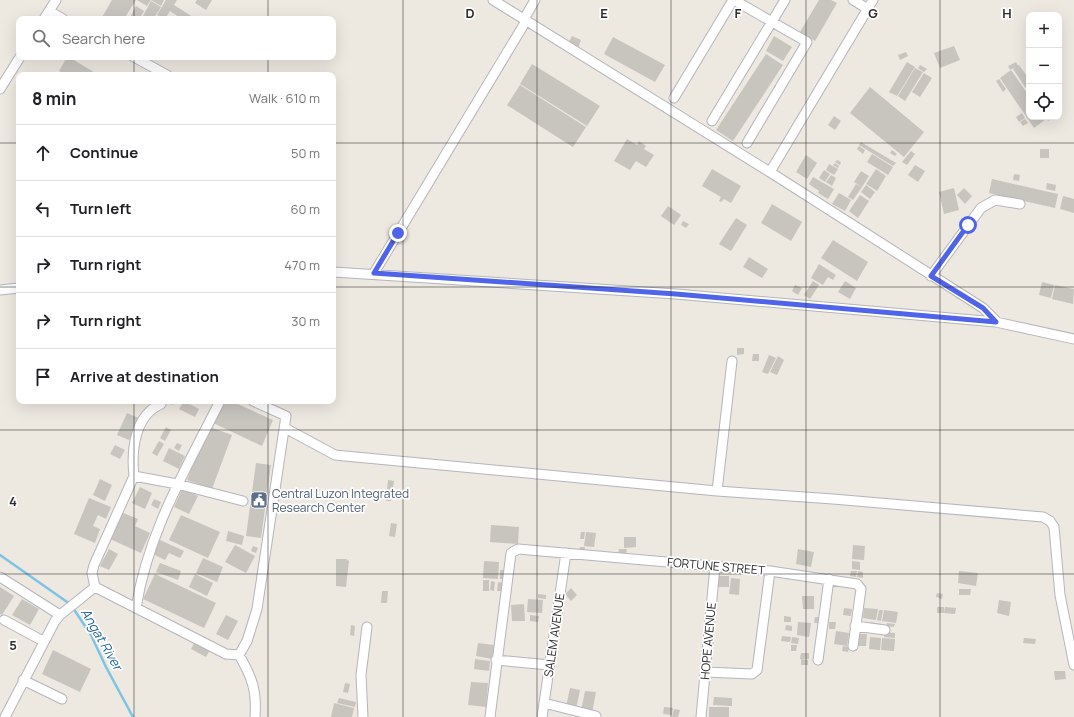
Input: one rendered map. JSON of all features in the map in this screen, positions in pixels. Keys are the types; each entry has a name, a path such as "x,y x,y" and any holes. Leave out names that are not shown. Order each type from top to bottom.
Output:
{"street":[{"path":"47,15 56,0"},
{"path":"493,0 770,172 983,308 996,322"},
{"path":"374,273 525,20 535,0"},
{"path":"674,98 734,0 807,42 747,142"},
{"path":"712,121 785,0"},
{"path":"853,0 868,9"},
{"path":"770,172 873,0"},
{"path":"0,89 18,60"},
{"path":"140,60 162,72"},
{"path":"931,276 981,208 995,200 1020,204"},
{"path":"336,272 374,273 684,294 996,322 1074,339"},
{"path":"0,290 16,288"},
{"path":"717,491 732,361"},
{"path":"95,588 92,573 94,565 134,476 132,454 140,427 152,408 162,404"},
{"path":"136,608 140,578 150,548 177,484 218,404"},
{"path":"239,655 247,641 257,609 286,416 259,404"},
{"path":"285,428 336,454 345,456 717,491 833,499 1043,517 1050,521 1054,527 1060,595 1074,665"},
{"path":"134,476 177,484 243,500"},
{"name":"FORTUNE STREET","path":"496,660 511,553 518,549 770,570 829,579 860,586 861,589 853,646"},
{"name":"SALEM AVENUE","path":"542,717 566,554"},
{"name":"HOPE AVENUE","path":"701,717 715,566"},
{"path":"705,672 752,674 757,670 770,570"},
{"path":"0,577 63,612"},
{"path":"818,660 829,579"},
{"path":"95,588 226,654 239,655"},
{"path":"5,717 43,641 63,612 95,588"},
{"path":"4,620 43,641"},
{"path":"855,626 884,630"},
{"path":"363,717 361,675 367,627"},
{"path":"239,655 252,680 256,693 255,717"},
{"path":"490,717 496,660 549,665"},
{"path":"23,680 62,699"},
{"path":"544,703 596,716"}],"building":[{"path":"112,0 136,0 126,16 103,16"},
{"path":"137,0 151,0 147,6"},
{"path":"151,0 164,0 161,6"},
{"path":"166,0 177,0 174,5 191,16 178,16 170,11 167,16 157,15"},
{"path":"197,0 212,0 206,10 195,3"},
{"path":"819,0 831,0 837,3 815,41 800,32"},
{"path":"151,1 161,7 155,16 143,16"},
{"path":"136,6 144,11 141,16 131,16"},
{"path":"572,36 581,40 578,48 568,44"},
{"path":"774,36 792,47 783,61 766,51"},
{"path":"613,37 665,65 655,82 604,54"},
{"path":"954,46 960,60 940,68 934,53"},
{"path":"906,52 908,56 900,60 898,55"},
{"path":"766,54 783,65 733,141 716,130"},
{"path":"65,60 74,60 94,72 61,72 59,71"},
{"path":"907,62 915,67 897,96 889,92"},
{"path":"1016,62 1018,66 1010,70 1008,66"},
{"path":"532,64 600,106 587,126 520,84"},
{"path":"920,65 927,69 924,72 918,68"},
{"path":"1019,65 1026,75 1026,88 1013,69"},
{"path":"915,68 923,72 905,101 898,96"},
{"path":"1011,70 1026,92 1026,116 1000,78"},
{"path":"924,73 932,78 920,97 912,92"},
{"path":"999,79 1006,89 1003,92 996,81"},
{"path":"520,85 586,127 573,147 507,105"},
{"path":"870,87 924,132 904,157 850,113"},
{"path":"1022,113 1025,118 1019,122 1016,117"},
{"path":"834,116 841,121 835,130 828,125"},
{"path":"1025,119 1028,123 1023,126 1020,122"},
{"path":"1029,120 1045,120 1034,128"},
{"path":"627,139 637,145 639,141 646,146 644,149 654,155 646,167 636,161 630,170 614,161"},
{"path":"861,142 896,163 893,166 859,145"},
{"path":"859,146 865,150 863,154 857,149"},
{"path":"1040,149 1049,149 1049,158 1040,158"},
{"path":"892,150 897,154 895,156 890,153"},
{"path":"911,151 915,154 907,165 902,162"},
{"path":"872,154 893,167 888,175 867,162"},
{"path":"806,155 817,163 807,179 796,172"},
{"path":"837,160 841,162 840,165 835,162"},
{"path":"835,163 839,166 838,168 833,165"},
{"path":"829,164 838,169 834,175 826,170"},
{"path":"915,165 925,171 918,182 908,175"},
{"path":"712,169 741,186 731,203 724,199 721,202 719,201 721,197 702,186"},
{"path":"876,169 886,176 877,191 866,184"},
{"path":"824,170 830,174 825,182 819,178"},
{"path":"861,171 869,176 862,187 854,182"},
{"path":"1014,174 1020,175 1019,181 1013,180"},
{"path":"831,175 836,178 832,186 826,182"},
{"path":"813,177 834,189 828,199 818,193 819,191 809,184"},
{"path":"992,179 1058,194 1055,208 989,193"},
{"path":"1047,183 1056,185 1055,191 1046,189"},
{"path":"856,184 862,187 853,200 848,197"},
{"path":"866,185 875,192 870,199 861,192"},
{"path":"954,188 959,210 944,214 939,192"},
{"path":"964,188 972,196 965,204 957,195"},
{"path":"839,193 851,200 845,211 832,204"},
{"path":"860,195 869,201 858,218 849,211"},
{"path":"1063,196 1074,199 1074,213 1060,209"},
{"path":"772,204 802,222 791,241 761,223"},
{"path":"668,206 681,215 674,225 661,216"},
{"path":"736,218 747,225 731,251 719,244"},
{"path":"683,221 689,224 686,228 681,225"},
{"path":"833,240 868,262 857,281 821,258"},
{"path":"749,257 768,269 762,278 743,267"},
{"path":"819,264 836,275 833,280 828,277 823,285 811,278"},
{"path":"813,281 819,285 810,299 804,295"},
{"path":"845,281 856,288 850,299 838,292"},
{"path":"1042,282 1054,285 1051,298 1039,295"},
{"path":"795,285 802,288 798,295 792,291"},
{"path":"1055,285 1074,289 1073,304 1052,299"},
{"path":"737,348 744,348 744,354 737,355"},
{"path":"753,354 759,354 759,361 752,361"},
{"path":"769,355 776,358 768,374 762,372"},
{"path":"778,356 784,360 777,375 770,372"},
{"path":"182,404 190,404 199,409 195,417 179,409"},
{"path":"219,404 238,404 273,420 262,446 211,422"},
{"path":"127,413 139,418 129,440 117,435"},
{"path":"207,426 232,435 212,489 187,480"},
{"path":"166,427 171,430 165,441 160,438"},
{"path":"159,441 164,444 157,456 152,453"},
{"path":"177,443 182,445 179,451 174,448"},
{"path":"115,445 125,450 120,459 110,454"},
{"path":"169,448 185,456 179,469 163,461"},
{"name":"Central Luzon Integrated Research Center","path":"256,463 271,465 261,538 246,536"},
{"path":"100,479 112,485 105,501 93,495"},
{"path":"388,480 394,481 391,501 386,501"},
{"path":"140,487 152,493 145,509 132,503"},
{"path":"182,489 198,496 189,514 174,507"},
{"path":"89,498 111,507 106,519 98,515 93,526 100,529 95,543 74,534"},
{"path":"154,499 161,502 158,509 151,505"},
{"path":"121,512 138,519 135,526 150,533 141,553 110,539"},
{"path":"181,515 220,532 208,558 169,540"},
{"path":"391,523 397,524 395,537 389,536"},
{"path":"491,525 519,527 518,544 490,542"},
{"path":"228,531 244,536 242,545 226,541"},
{"path":"581,532 585,532 584,539 580,539"},
{"path":"586,532 596,533 594,547 584,546"},
{"path":"624,537 636,537 636,547 624,548"},
{"path":"160,540 184,551 180,558 169,553 165,560 153,554"},
{"path":"235,545 255,556 246,573 225,562"},
{"path":"853,545 865,546 864,560 852,559"},
{"path":"253,546 258,548 256,553 251,551"},
{"path":"580,547 585,547 584,553 579,552"},
{"path":"109,549 118,554 109,570 100,566"},
{"path":"619,549 627,549 626,555 618,554"},
{"path":"798,549 814,552 811,567 796,564"},
{"path":"203,558 223,567 217,582 196,573"},
{"path":"336,559 346,559 349,561 346,587 336,586"},
{"path":"484,561 499,562 498,579 483,578"},
{"path":"852,561 860,562 860,570 852,569"},
{"path":"160,563 181,571 178,580 156,572"},
{"path":"500,570 504,570 503,579 500,579"},
{"path":"851,571 857,571 856,577 850,576"},
{"path":"858,571 863,572 863,578 857,577"},
{"path":"959,571 978,573 976,586 958,583"},
{"path":"155,574 216,603 204,628 143,599"},
{"path":"195,574 213,583 207,596 189,587"},
{"path":"718,576 729,576 729,587 718,587"},
{"path":"731,578 740,579 739,595 729,594"},
{"path":"483,580 489,580 489,591 483,591"},
{"path":"491,581 495,582 494,591 490,590"},
{"path":"498,582 504,583 504,591 497,591"},
{"path":"0,587 14,596 2,615 0,614"},
{"path":"571,588 577,595 571,601 565,594"},
{"path":"959,589 971,589 970,595 959,595"},
{"path":"382,591 388,591 387,603 381,603"},
{"path":"937,593 943,594 942,599 936,597"},
{"path":"538,594 546,595 546,599 538,598"},
{"path":"802,596 814,596 814,609 803,609"},
{"path":"22,599 39,609 30,625 12,615"},
{"path":"528,599 543,600 542,613 527,612"},
{"path":"999,600 1011,602 1009,616 997,613"},
{"path":"524,604 525,621 512,621 511,605"},
{"path":"937,607 944,607 944,613 937,613"},
{"path":"945,607 956,608 955,614 944,613"},
{"path":"844,608 852,609 851,616 843,615"},
{"path":"864,608 878,609 876,620 863,618"},
{"path":"879,610 883,610 881,621 877,620"},
{"path":"884,610 898,612 896,623 882,621"},
{"path":"226,615 238,621 228,640 216,634"},
{"path":"530,615 539,616 538,622 530,621"},
{"path":"784,616 791,617 791,622 784,622"},
{"path":"815,617 819,617 818,623 814,623"},
{"path":"798,622 811,623 809,637 797,635"},
{"path":"829,622 836,622 835,629 829,629"},
{"path":"870,622 882,624 882,628 869,626"},
{"path":"887,623 895,624 894,627 886,626"},
{"path":"351,625 355,626 354,636 350,635"},
{"path":"786,625 792,626 792,631 785,630"},
{"path":"836,631 849,633 847,646 834,644"},
{"path":"884,632 895,633 895,638 884,637"},
{"path":"855,634 867,634 866,646 855,646"},
{"path":"782,636 791,637 790,642 781,641"},
{"path":"792,637 799,638 798,644 791,643"},
{"path":"870,637 881,638 880,650 869,649"},
{"path":"882,638 895,639 894,651 881,650"},
{"path":"1024,638 1036,639 1035,644 1023,643"},
{"path":"196,640 211,648 206,657 191,649"},
{"path":"478,643 494,645 492,659 476,656"},
{"path":"791,645 797,645 796,651 791,651"},
{"path":"843,646 849,647 848,652 842,651"},
{"path":"53,650 91,669 80,692 42,674"},
{"path":"801,653 809,653 809,659 800,659"},
{"path":"475,659 490,661 489,671 474,669"},
{"path":"801,659 808,660 808,665 801,665"},
{"path":"1054,671 1065,671 1066,679 1055,680"},
{"path":"471,682 488,683 486,707 468,705"},
{"path":"345,683 350,684 348,693 343,692"},
{"path":"570,688 580,690 576,709 566,707"},
{"path":"585,691 596,692 592,713 581,711"},
{"path":"714,697 732,698 732,706 713,705"},
{"path":"339,698 356,702 355,707 337,703"},
{"path":"334,703 354,708 352,717 331,717"},
{"path":"664,707 673,708 672,715 663,714"},
{"path":"709,707 729,707 729,717 709,717"},
{"path":"674,709 680,710 678,717 672,717"}],"waterway":[{"name":"Angat River","path":"0,555 70,604"},
{"name":"Angat River","path":"73,608 91,635 106,667 133,717"}],"place":[{"name":"Central Luzon Integrated Research Center","path":"259,500"}],"route":[{"path":"398,233 374,273 676,294 996,322 983,308 931,276 968,225"}]}
